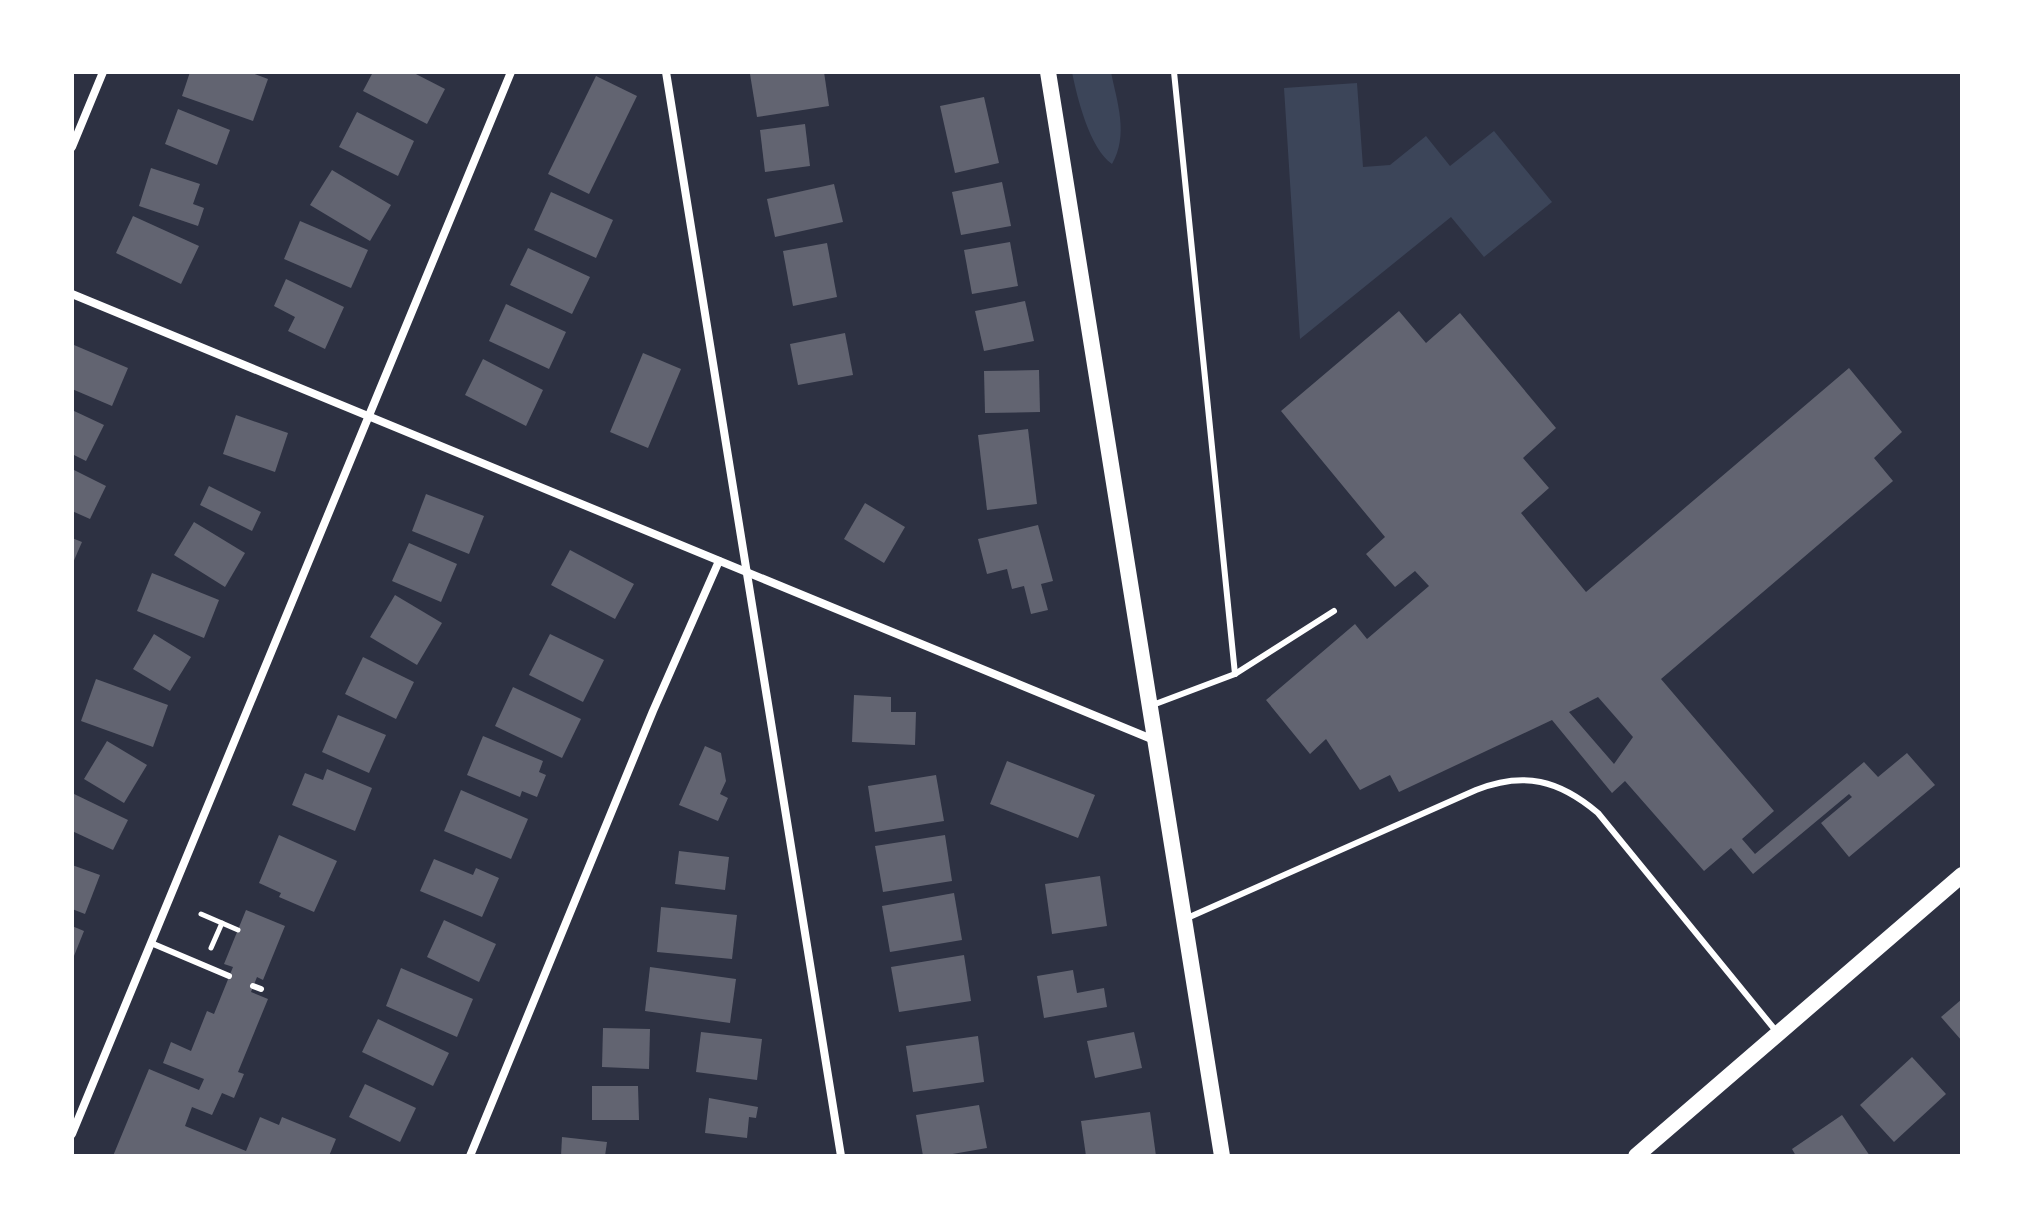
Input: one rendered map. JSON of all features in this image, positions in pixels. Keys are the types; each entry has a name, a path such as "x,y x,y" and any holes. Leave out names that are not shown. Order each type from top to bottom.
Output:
{"main road":[{"path":"1048,72 1222,1156"},
{"path":"1636,1156 1962,875"}],"street":[{"path":"72,147 103,72"},
{"path":"72,1134 511,72"},
{"path":"666,72 841,1156"},
{"path":"72,294 1155,741"},
{"path":"470,1156 648,724 719,561"}],"lane":[{"path":"1174,72 1235,674"},
{"path":"1150,707 1235,674 1334,611"},
{"path":"1184,919 1498,781 1538,781 1574,795 1587,804 1623,843 1779,1034"},
{"path":"151,943 229,976"}],"path":[{"path":"201,914 238,930"},
{"path":"204,965 222,923"}],"shaded area":[{"path":"1072,72 1111,72 1121,130 1112,164 1091,135"},
{"path":"1357,83 1363,167 1390,165 1426,136 1450,166 1494,131 1552,202 1484,257 1451,217 1300,339 1284,88"}],"building":[{"path":"190,72 249,72 268,79 253,121 182,96"},
{"path":"373,72 412,72 445,89 427,124 363,91"},
{"path":"824,72 829,106 757,117 750,74"},
{"path":"596,76 637,96 589,194 548,174"},
{"path":"984,97 999,163 955,173 940,106"},
{"path":"178,109 230,130 217,165 165,144"},
{"path":"357,112 414,141 398,176 339,147"},
{"path":"805,124 810,166 765,172 760,130"},
{"path":"151,168 200,184 193,204 204,208 198,226 139,206"},
{"path":"332,170 391,205 370,241 310,205"},
{"path":"1002,182 1011,226 961,235 952,192"},
{"path":"834,184 843,222 775,237 767,199"},
{"path":"551,192 613,220 596,258 534,230"},
{"path":"133,216 199,246 181,284 116,253"},
{"path":"300,221 368,250 351,288 284,259"},
{"path":"1010,242 1018,286 972,294 964,250"},
{"path":"827,243 837,297 793,306 783,251"},
{"path":"528,248 590,277 572,314 510,285"},
{"path":"286,279 344,307 325,349 288,331 295,317 274,306"},
{"path":"1025,301 1034,341 984,351 975,311"},
{"path":"506,304 566,332 549,369 489,341"},
{"path":"1399,311 1426,343 1460,313 1556,428 1523,458 1549,488 1521,513 1586,592 1849,368 1902,432 1874,458 1893,481 1661,679 1774,811 1742,839 1755,854 1864,762 1878,777 1907,753 1935,785 1849,857 1821,823 1852,797 1849,794 1753,874 1731,848 1704,871 1625,781 1612,793 1552,720 1399,792 1390,775 1360,790 1326,739 1310,754 1266,700 1355,624 1367,639 1429,586 1415,571 1395,587 1366,554 1385,537 1281,411","holes":["1598,697 1633,737 1614,764 1569,712"]},
{"path":"845,333 853,375 798,385 790,344"},
{"path":"74,345 128,368 112,406 72,389"},
{"path":"643,353 681,369 648,448 610,432"},
{"path":"483,359 543,390 526,426 465,395"},
{"path":"1039,370 1040,412 985,413 984,371"},
{"path":"72,410 104,425 86,461 72,454"},
{"path":"236,415 288,433 275,472 223,454"},
{"path":"1028,429 1037,504 987,510 978,435"},
{"path":"72,469 106,486 90,519 72,511"},
{"path":"209,486 261,512 252,531 200,505"},
{"path":"426,494 484,516 469,554 412,531"},
{"path":"865,503 905,527 884,563 844,539"},
{"path":"194,522 245,553 225,587 174,555"},
{"path":"1038,525 1053,581 1041,584 1048,610 1031,614 1024,586 1012,589 1007,569 987,574 978,539"},
{"path":"72,538 82,542 72,565"},
{"path":"409,543 457,564 441,602 392,581"},
{"path":"570,550 634,584 615,619 551,585"},
{"path":"152,573 219,600 204,638 137,611"},
{"path":"395,595 442,623 417,665 370,637"},
{"path":"154,634 191,657 170,691 133,669"},
{"path":"550,634 604,660 583,702 529,675"},
{"path":"363,657 414,682 396,719 345,694"},
{"path":"96,679 168,705 153,747 81,721"},
{"path":"513,687 581,719 562,758 495,726"},
{"path":"854,695 891,697 891,712 916,712 915,745 852,742"},
{"path":"338,715 386,735 369,773 322,752"},
{"path":"483,736 543,761 539,772 546,775 537,797 522,791 520,797 467,775"},
{"path":"107,741 147,765 124,803 84,779"},
{"path":"705,746 721,753 726,781 720,794 728,798 718,821 679,805"},
{"path":"1007,761 1095,795 1078,838 990,804"},
{"path":"327,769 372,788 355,831 292,805 305,773 323,780"},
{"path":"936,775 944,821 875,832 868,786"},
{"path":"461,790 528,819 511,859 444,831"},
{"path":"72,793 128,820 113,850 72,831"},
{"path":"279,835 337,861 314,912 279,897 281,893 259,883"},
{"path":"945,835 952,881 883,892 875,846"},
{"path":"679,851 729,857 725,890 675,884"},
{"path":"434,859 473,875 476,868 499,878 482,917 420,891"},
{"path":"72,865 100,875 85,914 72,909"},
{"path":"1100,876 1107,926 1052,934 1045,884"},
{"path":"954,893 962,940 890,952 882,906"},
{"path":"661,907 737,915 732,959 657,952"},
{"path":"246,910 285,926 263,980 257,977 251,992 268,999 238,1072 244,1074 234,1098 222,1093 212,1115 192,1107 185,1126 246,1151 260,1117 279,1125 282,1117 336,1139 329,1156 113,1156 149,1069 199,1090 204,1079 163,1063 171,1042 191,1051 207,1011 214,1014 233,967 224,964"},
{"path":"444,920 496,944 479,982 427,957"},
{"path":"72,926 84,931 72,961"},
{"path":"964,955 971,1001 899,1012 891,967"},
{"path":"650,967 736,979 730,1023 645,1011"},
{"path":"401,968 473,999 457,1037 386,1006"},
{"path":"1073,970 1077,993 1104,988 1107,1007 1044,1018 1037,976"},
{"path":"1962,999 1962,1041 1941,1017"},
{"path":"378,1019 449,1053 433,1086 362,1052"},
{"path":"603,1028 650,1029 649,1069 602,1067"},
{"path":"701,1032 762,1039 757,1080 696,1072"},
{"path":"1134,1032 1142,1068 1095,1078 1087,1041"},
{"path":"978,1036 984,1082 913,1092 906,1046"},
{"path":"1912,1057 1946,1094 1894,1142 1860,1105"},
{"path":"365,1084 416,1108 400,1142 349,1117"},
{"path":"592,1086 638,1086 639,1120 592,1120"},
{"path":"709,1098 758,1107 756,1118 749,1117 747,1138 705,1133"},
{"path":"979,1105 987,1148 923,1156 916,1115"},
{"path":"1150,1112 1156,1156 1086,1156 1081,1121"},
{"path":"1842,1115 1870,1156 1796,1156 1792,1149"},
{"path":"562,1137 607,1142 605,1156 561,1156"}]}
